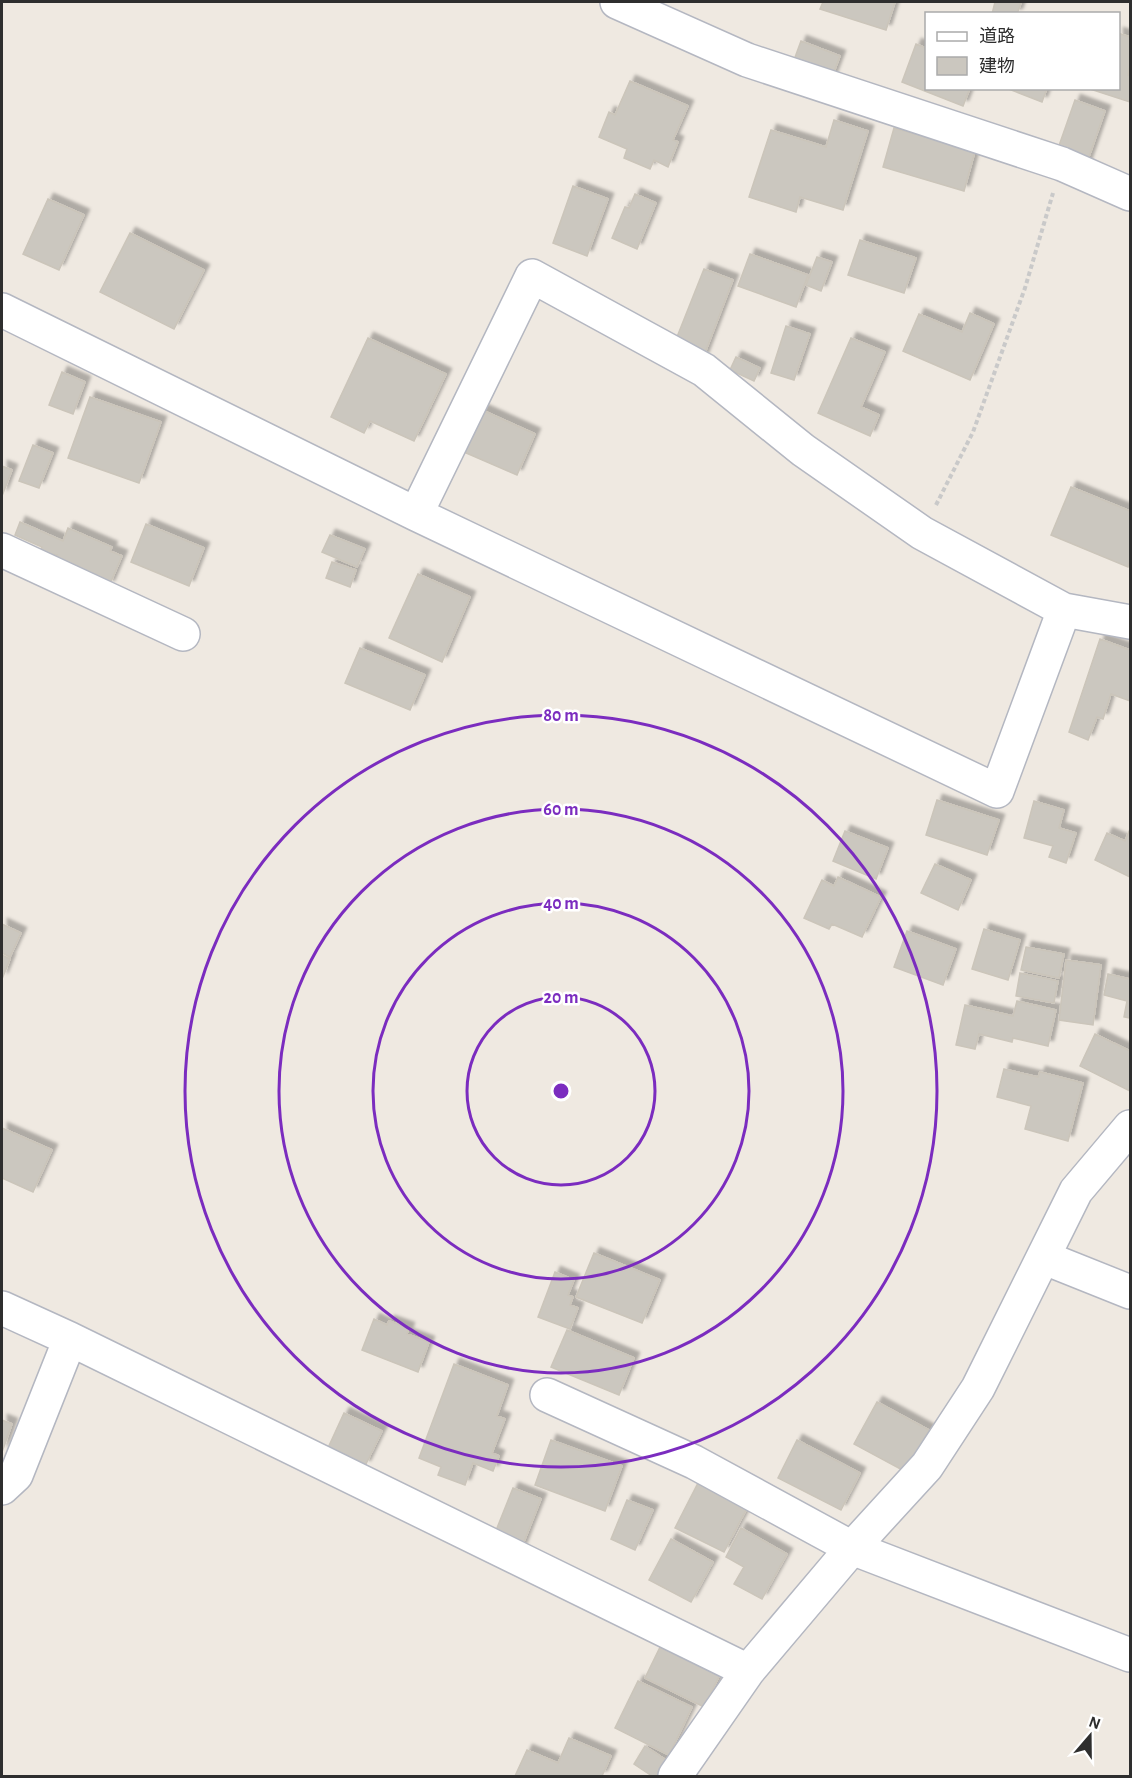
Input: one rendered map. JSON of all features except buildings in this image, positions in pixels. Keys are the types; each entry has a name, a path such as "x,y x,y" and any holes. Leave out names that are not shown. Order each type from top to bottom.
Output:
{"street":[{"path":"617,2 747,60 1062,164 1131,194"},
{"path":"416,513 532,276 704,370 803,450 922,533 1064,610 1131,622"},
{"path":"2,309 416,513 997,791 1064,610"},
{"path":"2,550 183,634"},
{"path":"675,1776 748,1671 852,1548 927,1466 978,1388 1045,1258 1076,1191 1131,1127"},
{"path":"1045,1258 1131,1292"},
{"path":"2,1308 70,1339 748,1671"},
{"path":"2,1488 16,1475 70,1339"},
{"path":"547,1395 694,1462 852,1548 1131,1655"}],"path":[{"path":"922,533 973,432 1025,288 1062,164"}]}
